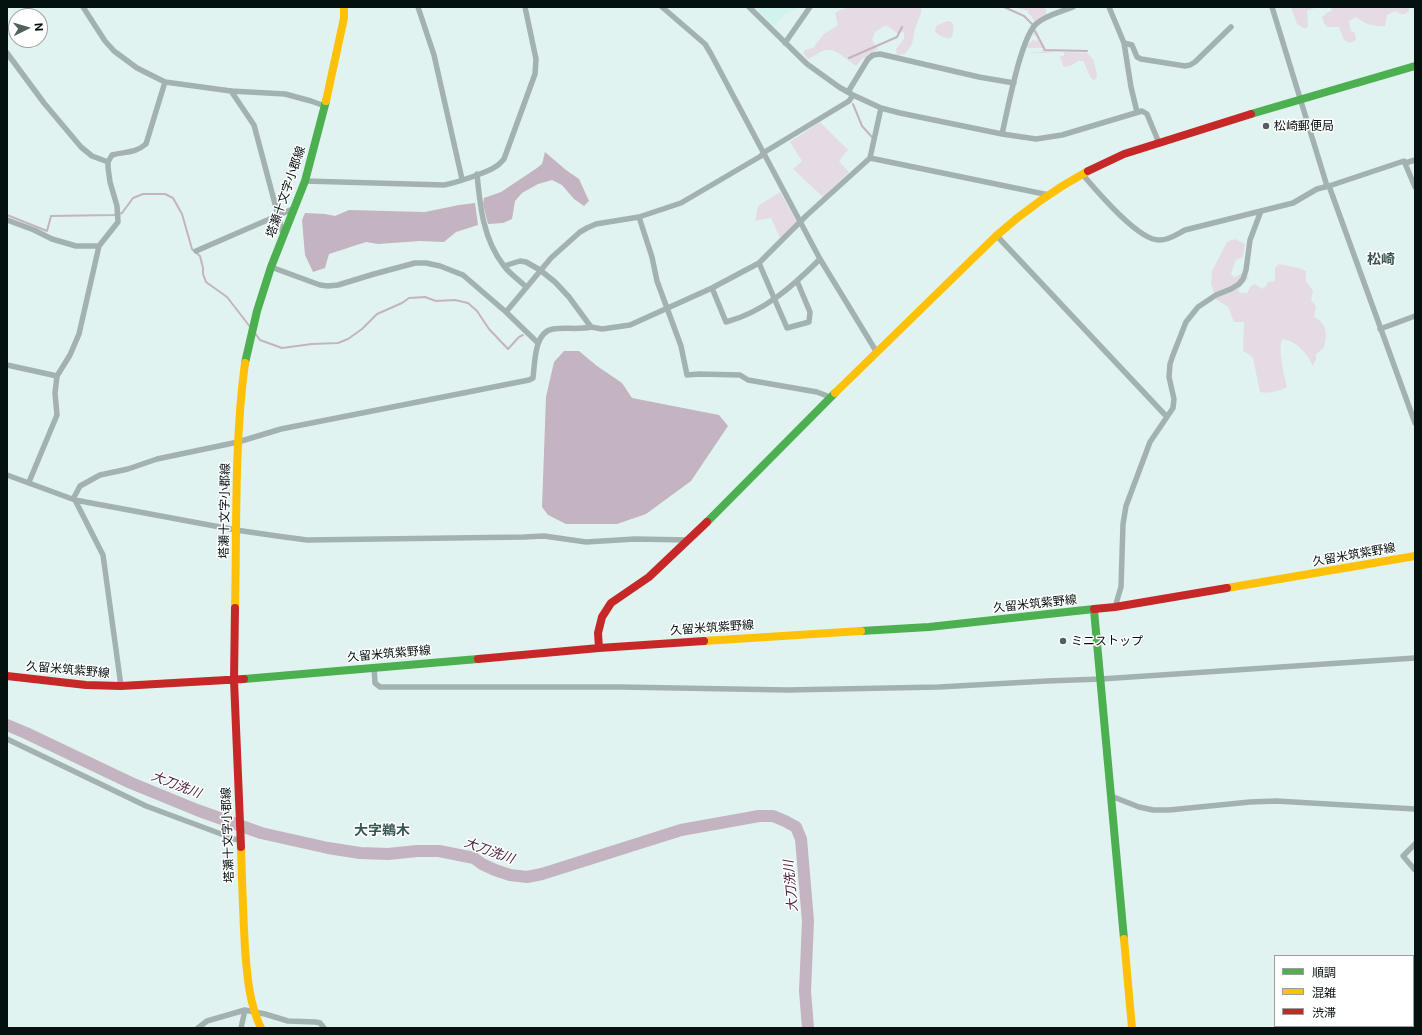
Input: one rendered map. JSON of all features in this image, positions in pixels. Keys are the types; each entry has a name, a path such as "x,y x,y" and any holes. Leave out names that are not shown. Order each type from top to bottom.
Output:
{"main road":[{"name":"塔瀬十文字小郡線","path":"261,1028 254,1013 248,982 246,959 234,680 236,530 240,401 247,351 257,311 271,267 305,181 325,106 344,18 344,7"},
{"path":"599,648 598,633 602,617 611,603 649,577 689,540 876,351 997,236 1021,215 1049,195 1104,162 1159,143 1415,66"},
{"name":"久留米筑紫野線","path":"7,676 121,686 234,680 599,648 929,627 1115,607 1415,556"},
{"path":"1094,610 1132,1028"}],"street":[{"path":"83,7 105,41 114,51 138,68 165,82 231,91 285,94 325,106"},
{"path":"418,7 434,55 462,179"},
{"path":"305,181 444,185 456,183 462,179 494,168 504,159 535,74 536,59 525,7"},
{"path":"662,7 705,44 712,54 800,223 876,351"},
{"path":"749,7 807,64 851,94 881,108 1002,134 1036,139 1062,135 1142,111 1147,114 1159,143"},
{"path":"784,43 810,7"},
{"path":"1002,134 1014,83 1027,38 1032,29 1041,21 1073,7"},
{"path":"1109,7 1124,43 1131,87 1137,112"},
{"path":"1272,7 1328,186 1415,423"},
{"path":"1124,43 1132,45 1137,57 1141,59 1185,66 1195,62 1231,27"},
{"path":"7,53 66,130 92,156 108,162"},
{"path":"506,312 540,270 580,232 596,224 639,217 681,203 761,156 763,153 849,101 868,60 873,55 880,54 979,77 1014,83"},
{"path":"29,482 57,415 55,393 57,376 70,355 78,334 99,246 118,222 117,206 110,182 108,162 112,155 118,153 128,153 141,148 146,144 165,82"},
{"path":"231,91 254,125 284,235"},
{"path":"74,500 80,486 100,475 128,469 157,459 238,442 280,429 529,380 533,378 538,343 546,332 552,329 580,329 591,327 602,329 630,325 712,288 759,263 870,158 881,108"},
{"path":"870,158 1049,195"},
{"path":"1083,175 1109,204 1135,228 1153,240 1159,240 1170,238 1185,230 1293,203 1318,188 1404,161 1405,163 1415,160"},
{"path":"1405,163 1415,187"},
{"path":"477,174 481,213 491,244 504,266 526,287"},
{"path":"196,251 294,208"},
{"path":"1115,607 1121,588 1123,524 1126,506 1150,442 1173,408 1174,399 1169,377 1170,364 1186,322 1198,307 1216,295 1231,289 1239,284 1243,279 1246,270 1250,240 1261,211"},
{"path":"639,217 652,257 657,281 681,346 687,375 740,375 748,380 817,392 830,397"},
{"path":"7,220 34,230 52,239 76,246 99,246"},
{"path":"997,236 1167,418"},
{"path":"712,288 726,322 739,319 774,299 797,282 820,259"},
{"path":"504,266 520,261 526,262 540,270 555,282 569,297 591,327"},
{"path":"271,267 320,286 338,285 404,266 426,263 451,270 463,275 506,312 538,343"},
{"path":"759,263 787,328 809,322 810,312 797,282"},
{"path":"1380,329 1415,316"},
{"path":"7,366 57,376"},
{"path":"7,475 74,500 236,530 307,540 544,536 586,542 636,539 689,540"},
{"path":"74,500 103,555 121,686"},
{"path":"374,667 374,683 380,686 398,687 621,687 788,690 939,687 1101,679 1415,658"},
{"path":"7,739 146,806 240,839"},
{"path":"1111,796 1139,807 1153,810 1169,810 1250,802 1415,809"},
{"path":"1415,844 1403,856 1415,870"},
{"path":"241,1028 245,1010"},
{"path":"198,1028 207,1021 245,1010 265,1014 288,1022 316,1022 320,1023 324,1028"}],"shaded area":[{"path":"755,7 799,7 784,15 774,27"},
{"path":"845,7 921,7 921,13 915,29 912,44 905,54 897,55 896,49 904,39 904,32 897,33 886,25 875,32 872,40 878,49 862,59 856,66 837,53 829,50 825,50 808,59 803,53 805,50 813,48 824,34 838,25 835,13 845,9"},
{"path":"1014,7 1044,7 1046,14 1035,22 1028,12 1030,9 1028,11"},
{"path":"1291,7 1317,7 1307,11 1308,26 1305,29 1297,24"},
{"path":"1332,7 1409,7 1409,11 1405,14 1400,14 1395,11 1387,15 1385,26 1377,26 1362,22 1356,17 1349,21 1351,31 1355,33 1356,40 1350,43 1344,40 1339,27 1327,27 1324,23 1322,17 1331,11"},
{"path":"947,21 952,22 953,24 951,38 942,37 935,31 936,26"},
{"path":"1035,32 1045,50 1056,51 1043,53 1029,52 1042,52 1043,48 1027,48 1027,45 1033,40 1038,40 1036,35 1032,36"},
{"path":"1064,52 1087,53 1093,59 1097,75 1096,79 1093,80 1091,78 1083,61 1078,61 1065,67 1063,66 1060,56 1064,56"},
{"path":"820,122 848,150 839,161 849,172 823,197 793,169 802,161 790,142"},
{"path":"545,152 579,179 589,201 584,206 574,199 562,185 552,180 538,184 522,193 515,201 512,219 503,223 488,224 483,204 484,198 501,192 537,168 542,164"},
{"path":"780,192 797,222 780,238 771,218 755,221 758,206"},
{"path":"475,203 478,225 456,232 444,242 420,241 378,244 366,242 329,254 325,268 313,272 305,255 302,220 305,213 335,216 349,210 425,212"},
{"path":"1235,239 1245,244 1243,257 1236,260 1231,273 1234,277 1241,274 1249,277 1238,290 1240,293 1247,293 1251,286 1255,284 1262,289 1268,282 1275,281 1275,268 1279,264 1299,268 1306,271 1306,281 1313,291 1311,300 1316,306 1314,317 1324,326 1326,338 1324,348 1316,354 1316,359 1313,366 1301,348 1292,342 1282,339 1281,356 1287,387 1277,391 1266,393 1260,392 1253,358 1243,351 1244,322 1234,322 1228,307 1216,299 1211,284 1212,271 1227,242"},
{"path":"564,351 579,351 597,366 622,383 632,398 719,415 728,426 691,481 646,514 617,524 566,524 548,515 542,507 546,397 554,362"}],"waterway":[{"path":"1004,7 1024,16 1033,25"},
{"path":"849,58 897,37 902,27"},
{"path":"1035,31 1045,50 1087,51"},
{"path":"853,104 862,126 872,137"},
{"path":"7,215 47,231 51,216 114,215 122,213 133,198 143,194 165,194 173,198 182,214 192,249 200,256 206,282 227,297 251,328"},
{"path":"255,333 260,340 282,348 312,344 338,343 348,339 362,329 377,314 402,303 409,298 425,297 436,301 455,300 468,303 477,311 489,329 508,349 519,337 523,335"},
{"name":"大刀洗川","path":"7,725 131,783 197,810 261,833 328,848 360,853 388,854 417,851 439,851 474,858 482,864 510,875 527,877 542,874 681,830 759,816 773,816 796,827 801,839 808,921 805,991 808,1028"}],"traffic: fast":[{"path":"1251,114 1415,66"},
{"path":"245,363 257,311 271,267 305,181 326,101"},
{"path":"707,522 835,393"},
{"path":"861,631 929,627 1094,609"},
{"path":"1094,610 1124,939"},
{"path":"244,679 478,659"}],"traffic: slow":[{"path":"326,101 344,18 344,7"},
{"path":"835,393 996,236 1040,201 1088,171"},
{"path":"235,608 239,424 245,363"},
{"path":"1227,588 1415,556"},
{"path":"704,641 861,631"},
{"path":"241,847 244,935 248,979 251,999 261,1028"},
{"path":"1124,939 1132,1028"}],"traffic: jam":[{"path":"1088,171 1124,154 1251,114"},
{"path":"599,648 598,633 602,617 611,603 649,577 707,522"},
{"path":"1094,609 1115,607 1227,588"},
{"path":"235,608 234,680 241,847"},
{"path":"478,659 599,648 704,641"},
{"path":"7,676 86,685 121,686 244,679"}],"place":[{"name":"松崎郵便局","path":"1266,126"},
{"name":"ミニストップ","path":"1063,641"}],"district":[{"name":"松崎","path":"1381,260"},
{"name":"大字鵜木","path":"382,831"}]}
